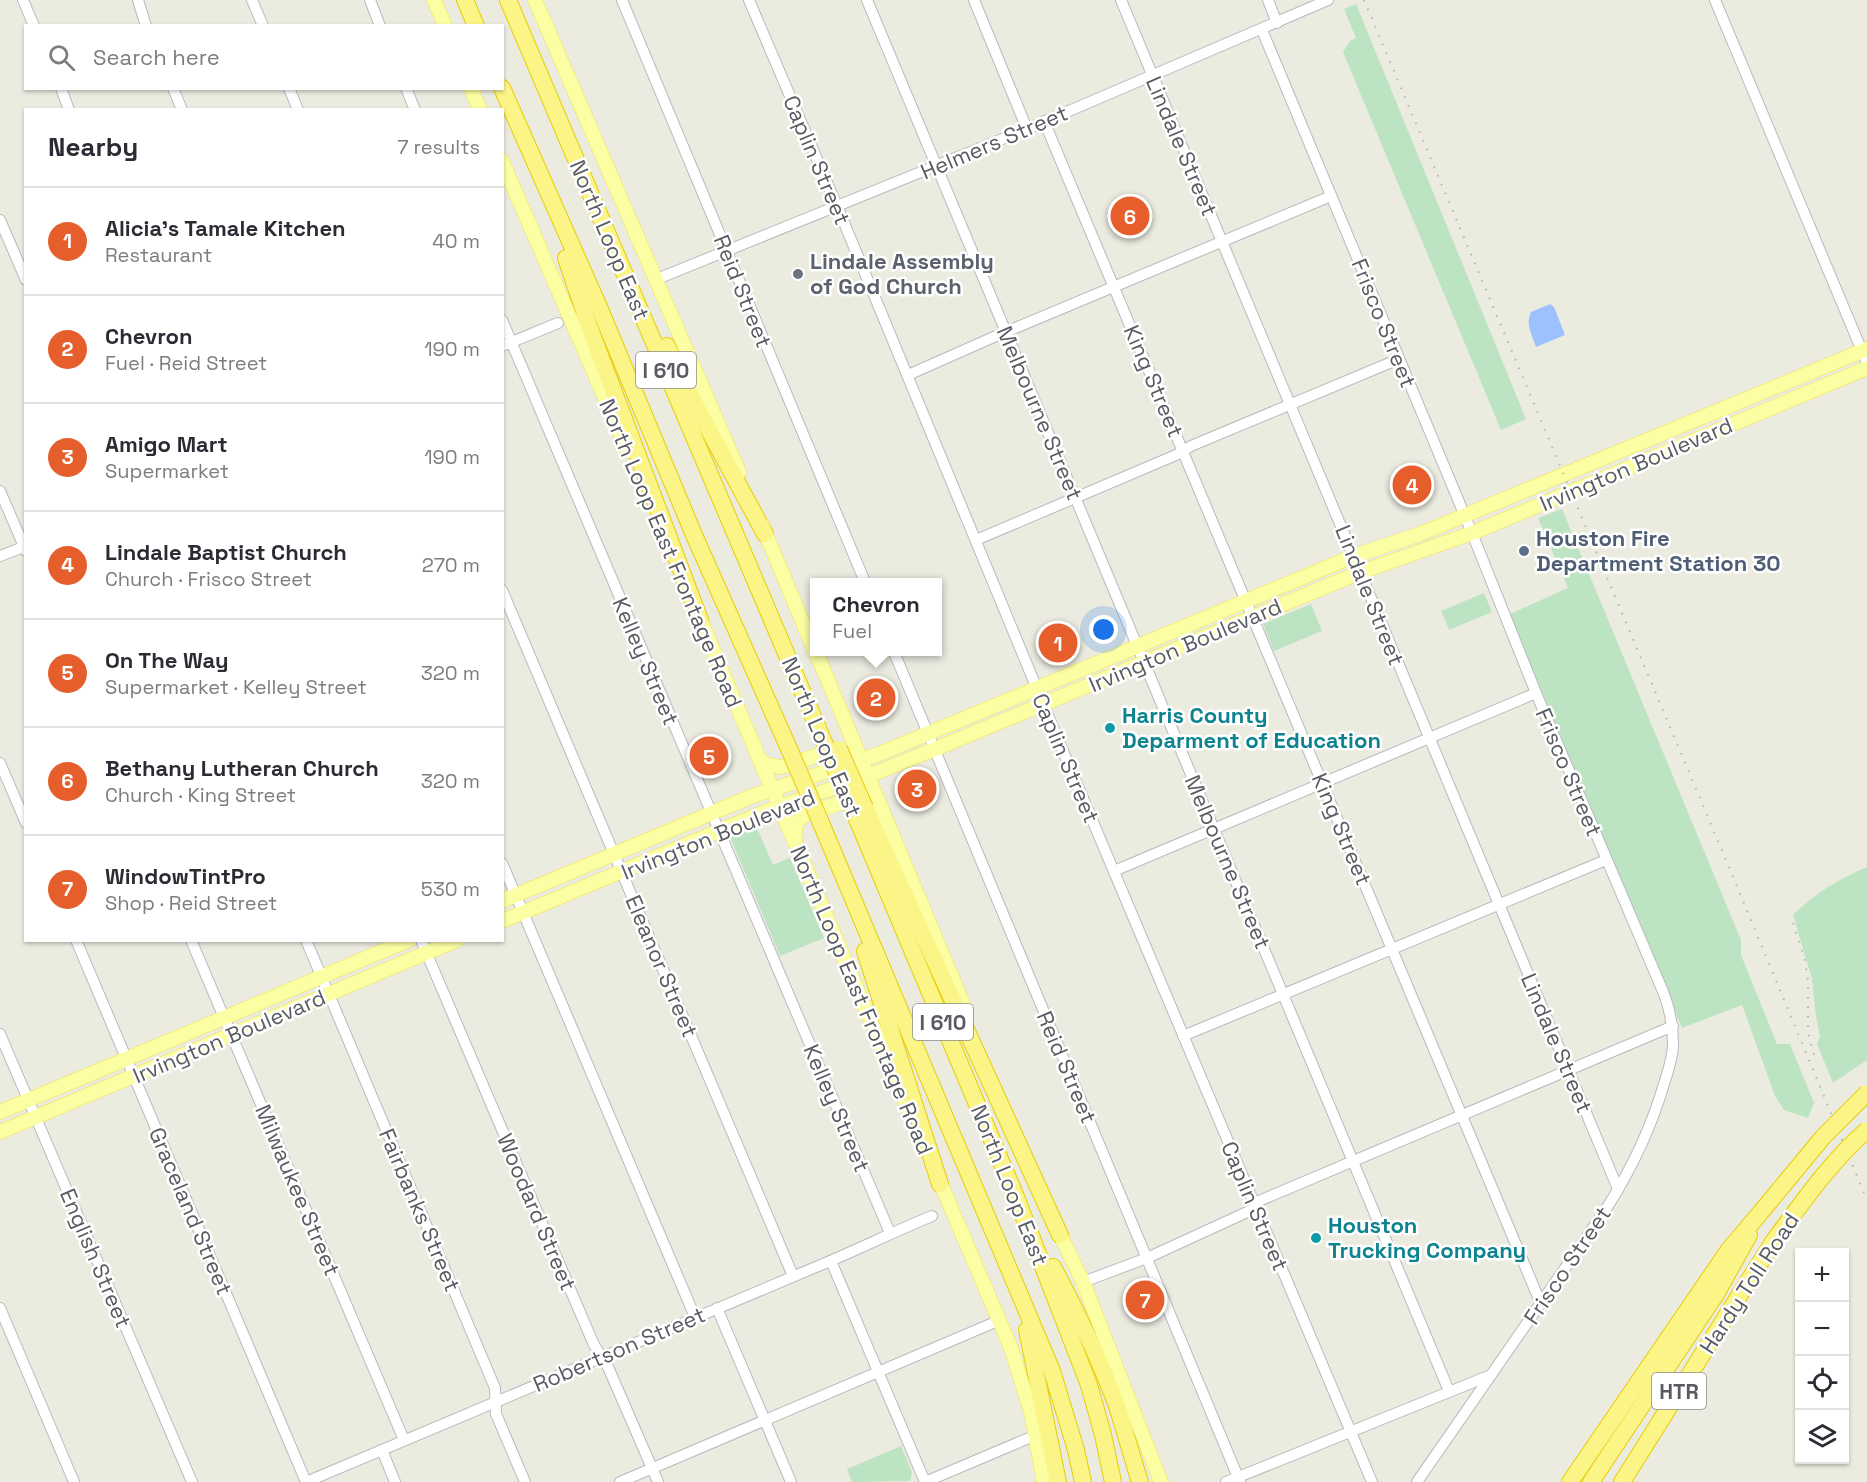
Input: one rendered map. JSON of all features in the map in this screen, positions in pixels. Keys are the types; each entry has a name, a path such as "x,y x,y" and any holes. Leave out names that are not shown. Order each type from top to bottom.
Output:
{"highway":[{"path":"465,0 475,24"},
{"name":"North Loop East","path":"508,0 810,710 836,736 860,810 1089,1385 1113,1482"},
{"name":"North Loop East","path":"503,90 599,307 694,535 821,823 1019,1291 1058,1390 1083,1482"},
{"path":"535,163 589,326 700,620"},
{"path":"580,168 698,410 765,534"},
{"path":"860,810 1060,1235"},
{"path":"830,845 940,1184"},
{"name":"Hardy Toll Road","path":"1761,1212 1823,1137 1867,1094"},
{"name":"Hardy Toll Road","path":"1624,1480 1773,1242 1815,1185 1855,1140 1867,1130"},
{"path":"1016,1197 1079,1317 1095,1353 1117,1407 1140,1482"},
{"path":"1570,1482 1728,1251 1761,1212"},
{"path":"1591,1482 1716,1294 1761,1212"},
{"path":"1019,1291 1058,1482"}],"main road":[{"path":"434,0 444,24"},
{"path":"536,0 810,638"},
{"path":"472,90 479,108"},
{"name":"North Loop East Frontage Road","path":"504,166 1000,1320 1022,1380 1036,1435 1044,1482"},
{"name":"Irvington Boulevard","path":"504,901 750,797 862,760 1354,556 1420,534 1779,386 1866,354"},
{"name":"Irvington Boulevard","path":"504,920 718,831 935,749 1360,572 1472,533 1867,368"},
{"path":"1779,386 1786,402"},
{"path":"1698,419 1705,436"},
{"path":"1594,461 1601,478"},
{"path":"1499,501 1507,518"},
{"path":"758,757 767,765 782,767 843,746 836,736 816,656"},
{"path":"836,736 862,760 1060,1235 1083,1282 1161,1482"},
{"path":"795,843 795,826 798,819 804,815 858,797 865,797 884,813"},
{"name":"Irvington Boulevard","path":"0,1112 404,942"},
{"name":"Irvington Boulevard","path":"0,1132 329,994 424,947 448,942"}],"street":[{"path":"24,0 33,24"},
{"path":"138,0 145,24"},
{"path":"252,0 262,24"},
{"path":"370,0 379,24"},
{"name":"Reid Street","path":"622,0 863,578"},
{"name":"Caplin Street","path":"749,0 838,207 1037,689 1371,1482"},
{"name":"Melbourne Street","path":"867,0 1449,1391"},
{"path":"974,0 1028,129"},
{"name":"Lindale Street","path":"1121,0 1618,1189"},
{"path":"1268,0 1277,23"},
{"name":"Helmers Street","path":"657,279 1028,129 1328,0"},
{"path":"1715,0 1866,354"},
{"name":"Frisco Street","path":"1262,30 1472,533 1536,693 1664,994 1673,1026 1670,1063 1660,1097 1635,1160 1541,1305 1417,1482"},
{"path":"62,90 68,108"},
{"path":"174,90 181,108"},
{"path":"291,90 297,108"},
{"path":"407,90 414,108"},
{"name":"King Street","path":"1044,121 1541,1305"},
{"path":"908,375 1005,332 1332,196"},
{"path":"0,220 24,275"},
{"path":"507,344 558,323"},
{"name":"Kelley Street","path":"507,344 890,1233"},
{"path":"976,540 1399,359"},
{"path":"0,491 24,546"},
{"path":"0,556 24,548"},
{"name":"Eleanor Street","path":"504,595 793,1276"},
{"name":"Reid Street","path":"896,656 1239,1479"},
{"path":"1114,871 1536,693"},
{"path":"0,763 24,818"},
{"path":"1184,1036 1606,860"},
{"path":"504,868 695,1317"},
{"name":"Graceland Street","path":"77,942 306,1482"},
{"name":"Milwaukee Street","path":"192,942 404,1440"},
{"name":"Fairbanks Street","path":"307,942 495,1388 496,1414 525,1482"},
{"name":"Woodard Street","path":"424,947 594,1345 608,1367 658,1482"},
{"path":"1083,1282 1147,1258 1353,1159 1673,1026"},
{"name":"English Street","path":"0,1034 192,1482"},
{"name":"Robertson Street","path":"306,1482 933,1216"},
{"path":"831,1261 925,1482 1036,1435"},
{"path":"0,1308 74,1482"},
{"path":"717,1308 791,1482"},
{"path":"620,1482 1000,1320"},
{"path":"1226,1482 1239,1479 1491,1375"},
{"path":"382,1450 395,1482"}],"green space":[{"path":"1356,4 1526,419 1501,430 1343,52 1350,41 1356,38 1344,9"},
{"path":"1562,509 1741,940 1741,955 1777,1044 1790,1044 1814,1103 1808,1118 1784,1110 1775,1096 1742,1005 1682,1028 1510,614 1568,588 1538,518"},
{"path":"1484,593 1492,612 1449,630 1441,611"},
{"path":"1311,604 1322,631 1274,651 1263,624"},
{"path":"756,826 773,865 790,858 824,938 780,956 730,837"},
{"path":"1867,867 1867,1060 1833,1083 1817,1044 1820,1036 1812,979 1793,915 1828,887"},
{"path":"901,1446 912,1472 910,1481 852,1482 847,1469"}],"water":[{"path":"1550,304 1554,307 1565,335 1536,347 1530,330 1529,316 1531,312"}],"railway":[{"path":"1364,0 1867,1200"},
{"path":"1793,923 1805,960 1808,981 1808,1032 1814,1055"}],"place":[{"name":"Bethany Lutheran Church","path":"1130,216"},
{"name":"Lindale Assembly of God Church","path":"798,274"},
{"name":"Lindale Baptist Church","path":"1412,485"},
{"name":"Houston Fire Department Station 30","path":"1524,551"},
{"name":"Alicia's Tamale Kitchen","path":"1058,643"},
{"name":"Chevron","path":"876,698"},
{"name":"Harris County Deparment of Education","path":"1110,728"},
{"name":"On The Way","path":"709,756"},
{"name":"Amigo Mart","path":"917,789"},
{"name":"Houston Trucking Company","path":"1316,1238"},
{"name":"WindowTintPro","path":"1145,1300"}]}
